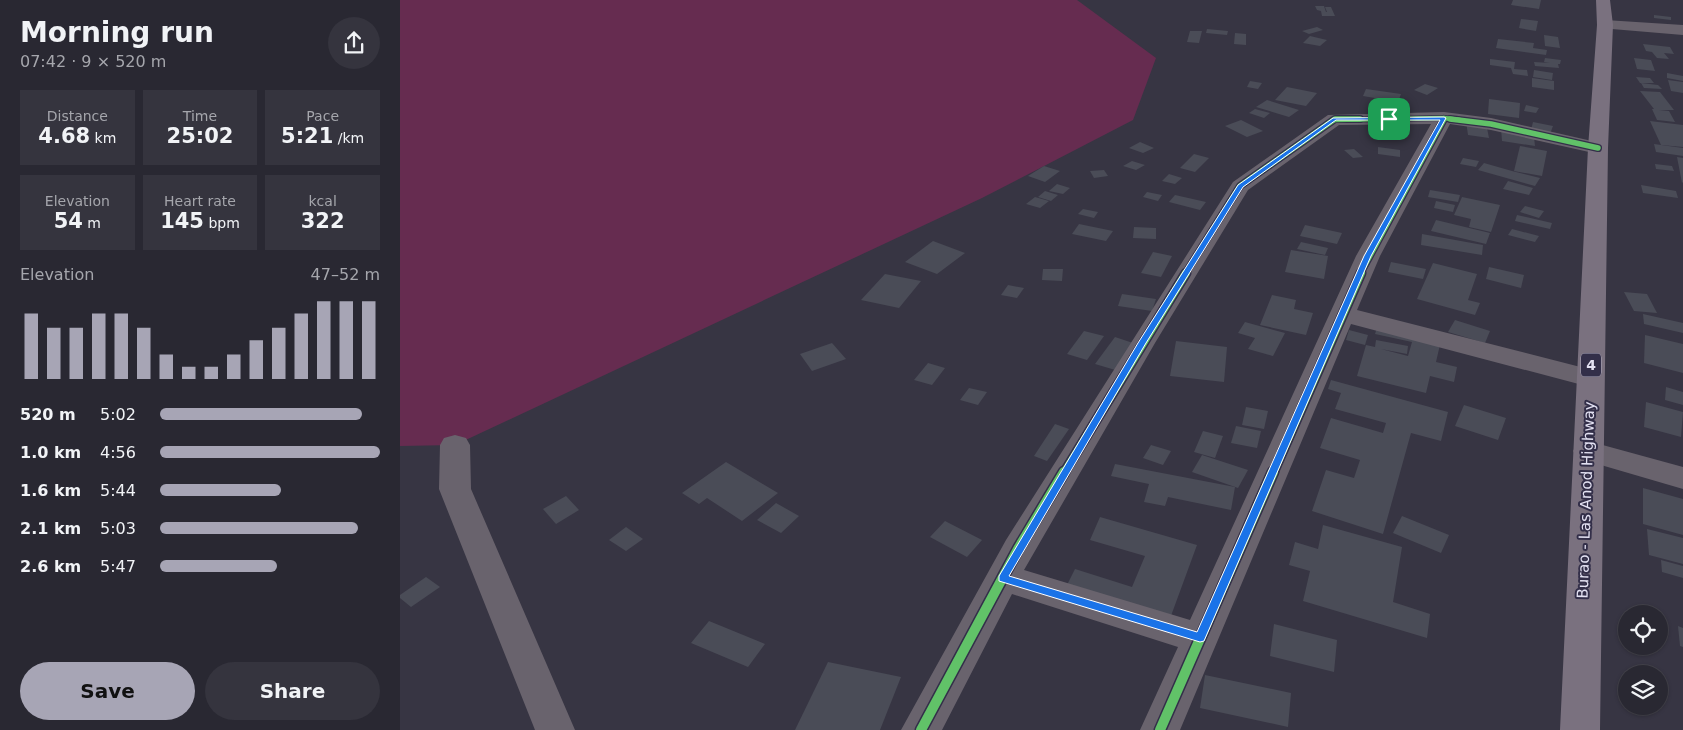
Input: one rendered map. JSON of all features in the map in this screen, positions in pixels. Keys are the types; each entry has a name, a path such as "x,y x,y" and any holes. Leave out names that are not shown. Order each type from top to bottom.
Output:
{"highway":[{"name":"Burao - Las Anod Highway","path":"1580,730 1590,378 1604,12"}],"street":[{"path":"1604,12 1683,30"},
{"path":"1160,730 1368,256 1444,118"},
{"path":"922,730 1003,578 1142,343 1240,186 1335,119 1444,118 1491,124 1598,148"},
{"path":"1343,314 1590,378"},
{"path":"456,445 455,489 555,730"},
{"path":"1588,451 1683,478"},
{"path":"1003,578 1200,638"}],"shaded area":[{"path":"400,0 1077,0 1156,58 1133,120 982,198 455,445 400,446"}],"building":[{"path":"1513,0 1541,0 1539,9 1511,5"},
{"path":"1315,6 1324,6 1326,12 1325,7 1331,7 1335,16 1322,16 1321,11 1317,10"},
{"path":"1654,15 1671,17 1671,20 1654,18"},
{"path":"1521,19 1538,21 1536,31 1519,28"},
{"path":"1317,27 1323,30 1309,34 1302,31"},
{"path":"1207,29 1228,31 1227,35 1206,33"},
{"path":"1190,31 1202,31 1199,43 1187,42"},
{"path":"1235,33 1246,34 1246,45 1234,44"},
{"path":"1544,35 1558,37 1560,48 1545,46"},
{"path":"1310,36 1327,40 1320,46 1303,43"},
{"path":"1498,39 1534,43 1533,48 1547,50 1546,55 1496,48"},
{"path":"1643,44 1670,47 1674,54 1664,53 1669,59 1657,58 1652,52 1646,51"},
{"path":"1545,58 1561,60 1560,64 1558,64 1559,68 1535,66 1534,62 1550,63 1544,62"},
{"path":"1634,58 1651,60 1655,71 1637,69"},
{"path":"1490,59 1515,62 1514,69 1527,70 1528,76 1513,74 1511,68 1490,65"},
{"path":"1534,70 1553,73 1552,80 1533,77"},
{"path":"1667,73 1683,76 1683,81 1667,78"},
{"path":"1636,77 1650,78 1654,83 1640,83"},
{"path":"1532,78 1554,81 1554,90 1532,87"},
{"path":"1668,80 1683,82 1683,93 1671,91"},
{"path":"1250,81 1262,83 1258,89 1247,87"},
{"path":"1641,83 1658,85 1662,89 1644,88"},
{"path":"1425,84 1438,88 1427,95 1414,90"},
{"path":"1287,87 1317,93 1306,106 1275,100"},
{"path":"1366,89 1401,94 1398,102 1363,96"},
{"path":"1640,91 1660,92 1674,110 1659,110 1669,111 1675,122 1657,120 1652,109 1654,109"},
{"path":"1489,99 1520,103 1519,118 1488,114"},
{"path":"1267,100 1299,110 1289,117 1256,107"},
{"path":"1526,105 1539,108 1536,113 1524,111"},
{"path":"1255,109 1270,113 1264,118 1249,113"},
{"path":"1241,120 1263,131 1247,137 1225,126"},
{"path":"1466,121 1486,123 1489,138 1468,135"},
{"path":"1650,121 1683,125 1683,147 1661,145"},
{"path":"1533,122 1553,126 1550,134 1531,130"},
{"path":"1501,128 1534,137 1535,146 1502,141"},
{"path":"1140,142 1154,148 1143,153 1129,148"},
{"path":"1654,144 1683,148 1683,156 1656,152"},
{"path":"1520,146 1547,151 1542,176 1514,171"},
{"path":"1378,147 1400,150 1400,157 1378,154"},
{"path":"1354,149 1363,157 1353,158 1344,150"},
{"path":"1194,154 1209,158 1195,172 1180,168"},
{"path":"1677,157 1683,158 1682,183"},
{"path":"1463,158 1479,161 1476,167 1460,164"},
{"path":"1132,161 1145,165 1136,170 1123,166"},
{"path":"1484,163 1540,178 1535,186 1478,170"},
{"path":"1655,164 1672,166 1674,171 1656,169"},
{"path":"1044,166 1060,171 1045,182 1028,176"},
{"path":"1104,170 1108,176 1094,178 1090,171"},
{"path":"1169,174 1182,178 1175,184 1162,181"},
{"path":"1508,181 1533,188 1529,195 1503,189"},
{"path":"1057,184 1070,188 1063,194 1049,191"},
{"path":"1641,185 1676,191 1678,198 1643,193"},
{"path":"1430,190 1460,195 1458,202 1428,197"},
{"path":"1045,191 1058,195 1051,201 1038,197"},
{"path":"1147,192 1162,195 1158,201 1143,197"},
{"path":"1175,195 1206,202 1200,210 1169,202"},
{"path":"1035,197 1049,201 1040,208 1026,204"},
{"path":"1462,197 1500,205 1491,232 1469,227 1471,219 1454,215"},
{"path":"1436,201 1455,205 1453,212 1434,208"},
{"path":"1525,206 1544,211 1539,218 1520,212"},
{"path":"1083,209 1098,212 1094,218 1078,214"},
{"path":"1517,215 1552,223 1550,229 1515,221"},
{"path":"1436,220 1490,233 1486,244 1431,231"},
{"path":"1079,224 1113,231 1106,241 1072,234"},
{"path":"1305,225 1342,233 1337,244 1300,236"},
{"path":"1134,227 1156,228 1156,239 1133,238"},
{"path":"1512,229 1539,236 1535,242 1508,235"},
{"path":"1422,234 1483,245 1482,255 1421,245"},
{"path":"933,241 965,253 937,274 905,262"},
{"path":"1301,242 1328,248 1325,255 1297,249"},
{"path":"1291,250 1328,256 1324,279 1285,272"},
{"path":"1153,252 1172,256 1161,277 1141,273"},
{"path":"1391,262 1426,269 1423,279 1388,272"},
{"path":"1433,263 1477,274 1468,300 1480,303 1475,315 1417,299"},
{"path":"1489,267 1524,275 1521,288 1486,279"},
{"path":"1043,269 1063,269 1062,281 1042,280"},
{"path":"885,274 921,281 899,308 861,300"},
{"path":"1008,285 1024,288 1017,298 1001,295"},
{"path":"1624,292 1647,294 1657,313 1634,311"},
{"path":"1122,294 1156,299 1152,311 1118,306"},
{"path":"1272,295 1296,300 1294,309 1313,313 1306,335 1260,325"},
{"path":"1643,314 1683,323 1683,333 1644,324"},
{"path":"1455,320 1490,331 1485,343 1448,332"},
{"path":"1379,321 1442,336 1436,362 1457,367 1454,382 1430,376 1426,393 1357,376 1366,345 1375,347 1376,340 1408,346 1407,354 1381,349 1408,356 1412,342 1375,334"},
{"path":"1245,322 1285,333 1273,356 1248,349 1255,338 1238,333"},
{"path":"1349,330 1368,335 1365,345 1346,340"},
{"path":"1084,331 1104,336 1087,360 1067,354"},
{"path":"1645,335 1683,344 1683,373 1644,363"},
{"path":"1115,337 1142,346 1122,372 1095,364"},
{"path":"1176,341 1227,347 1224,382 1170,376"},
{"path":"832,343 846,359 812,371 800,354"},
{"path":"928,363 945,368 932,385 914,380"},
{"path":"1331,380 1448,412 1441,441 1411,433 1383,534 1312,511 1326,470 1354,478 1360,460 1320,448 1331,418 1383,433 1386,423 1335,409 1341,393 1328,389"},
{"path":"1666,387 1683,392 1683,405 1665,400"},
{"path":"969,388 987,392 978,405 960,400"},
{"path":"1646,402 1683,412 1681,437 1644,427"},
{"path":"1464,405 1506,418 1498,440 1455,426"},
{"path":"1246,407 1268,411 1264,429 1242,425"},
{"path":"1055,424 1069,429 1047,461 1034,456"},
{"path":"1236,426 1261,431 1257,448 1231,443"},
{"path":"1203,431 1223,436 1215,458 1194,452"},
{"path":"1151,445 1171,451 1163,465 1143,458"},
{"path":"1202,455 1248,470 1238,488 1192,472"},
{"path":"726,462 778,493 742,521 707,498 699,504 682,493"},
{"path":"1115,464 1235,487 1231,510 1168,497 1165,506 1144,502 1149,484 1111,476"},
{"path":"1643,488 1683,499 1683,535 1643,524"},
{"path":"566,496 579,510 556,524 543,509"},
{"path":"776,503 799,516 781,533 757,520"},
{"path":"1402,516 1449,535 1441,553 1393,533"},
{"path":"1100,517 1197,545 1168,624 1064,591 1075,569 1132,587 1145,556 1090,540"},
{"path":"945,521 982,540 967,557 930,537"},
{"path":"1323,525 1402,547 1393,602 1430,614 1427,638 1303,601 1310,571 1289,565 1295,542 1318,549"},
{"path":"626,527 643,539 626,551 609,540"},
{"path":"1647,529 1683,538 1683,564 1649,555"},
{"path":"1661,560 1683,566 1683,578 1662,572"},
{"path":"426,577 440,587 411,607 400,598 400,595"},
{"path":"709,621 765,644 748,667 691,643"},
{"path":"1274,624 1337,640 1334,672 1270,656"},
{"path":"1678,626 1683,628 1683,647 1680,646"},
{"path":"828,662 901,677 880,730 795,730"},
{"path":"1205,675 1291,693 1288,727 1200,708"}],"cycle path":[{"path":"921,730 1018,549 1142,343 1240,186 1335,119 1444,118"},
{"path":"1160,730 1368,256 1444,118 1491,124 1598,148"}],"route":[{"path":"1444,118 1368,256 1200,638 1003,578 1018,549 1142,343 1240,186 1335,119 1389,119 1444,118"}]}
